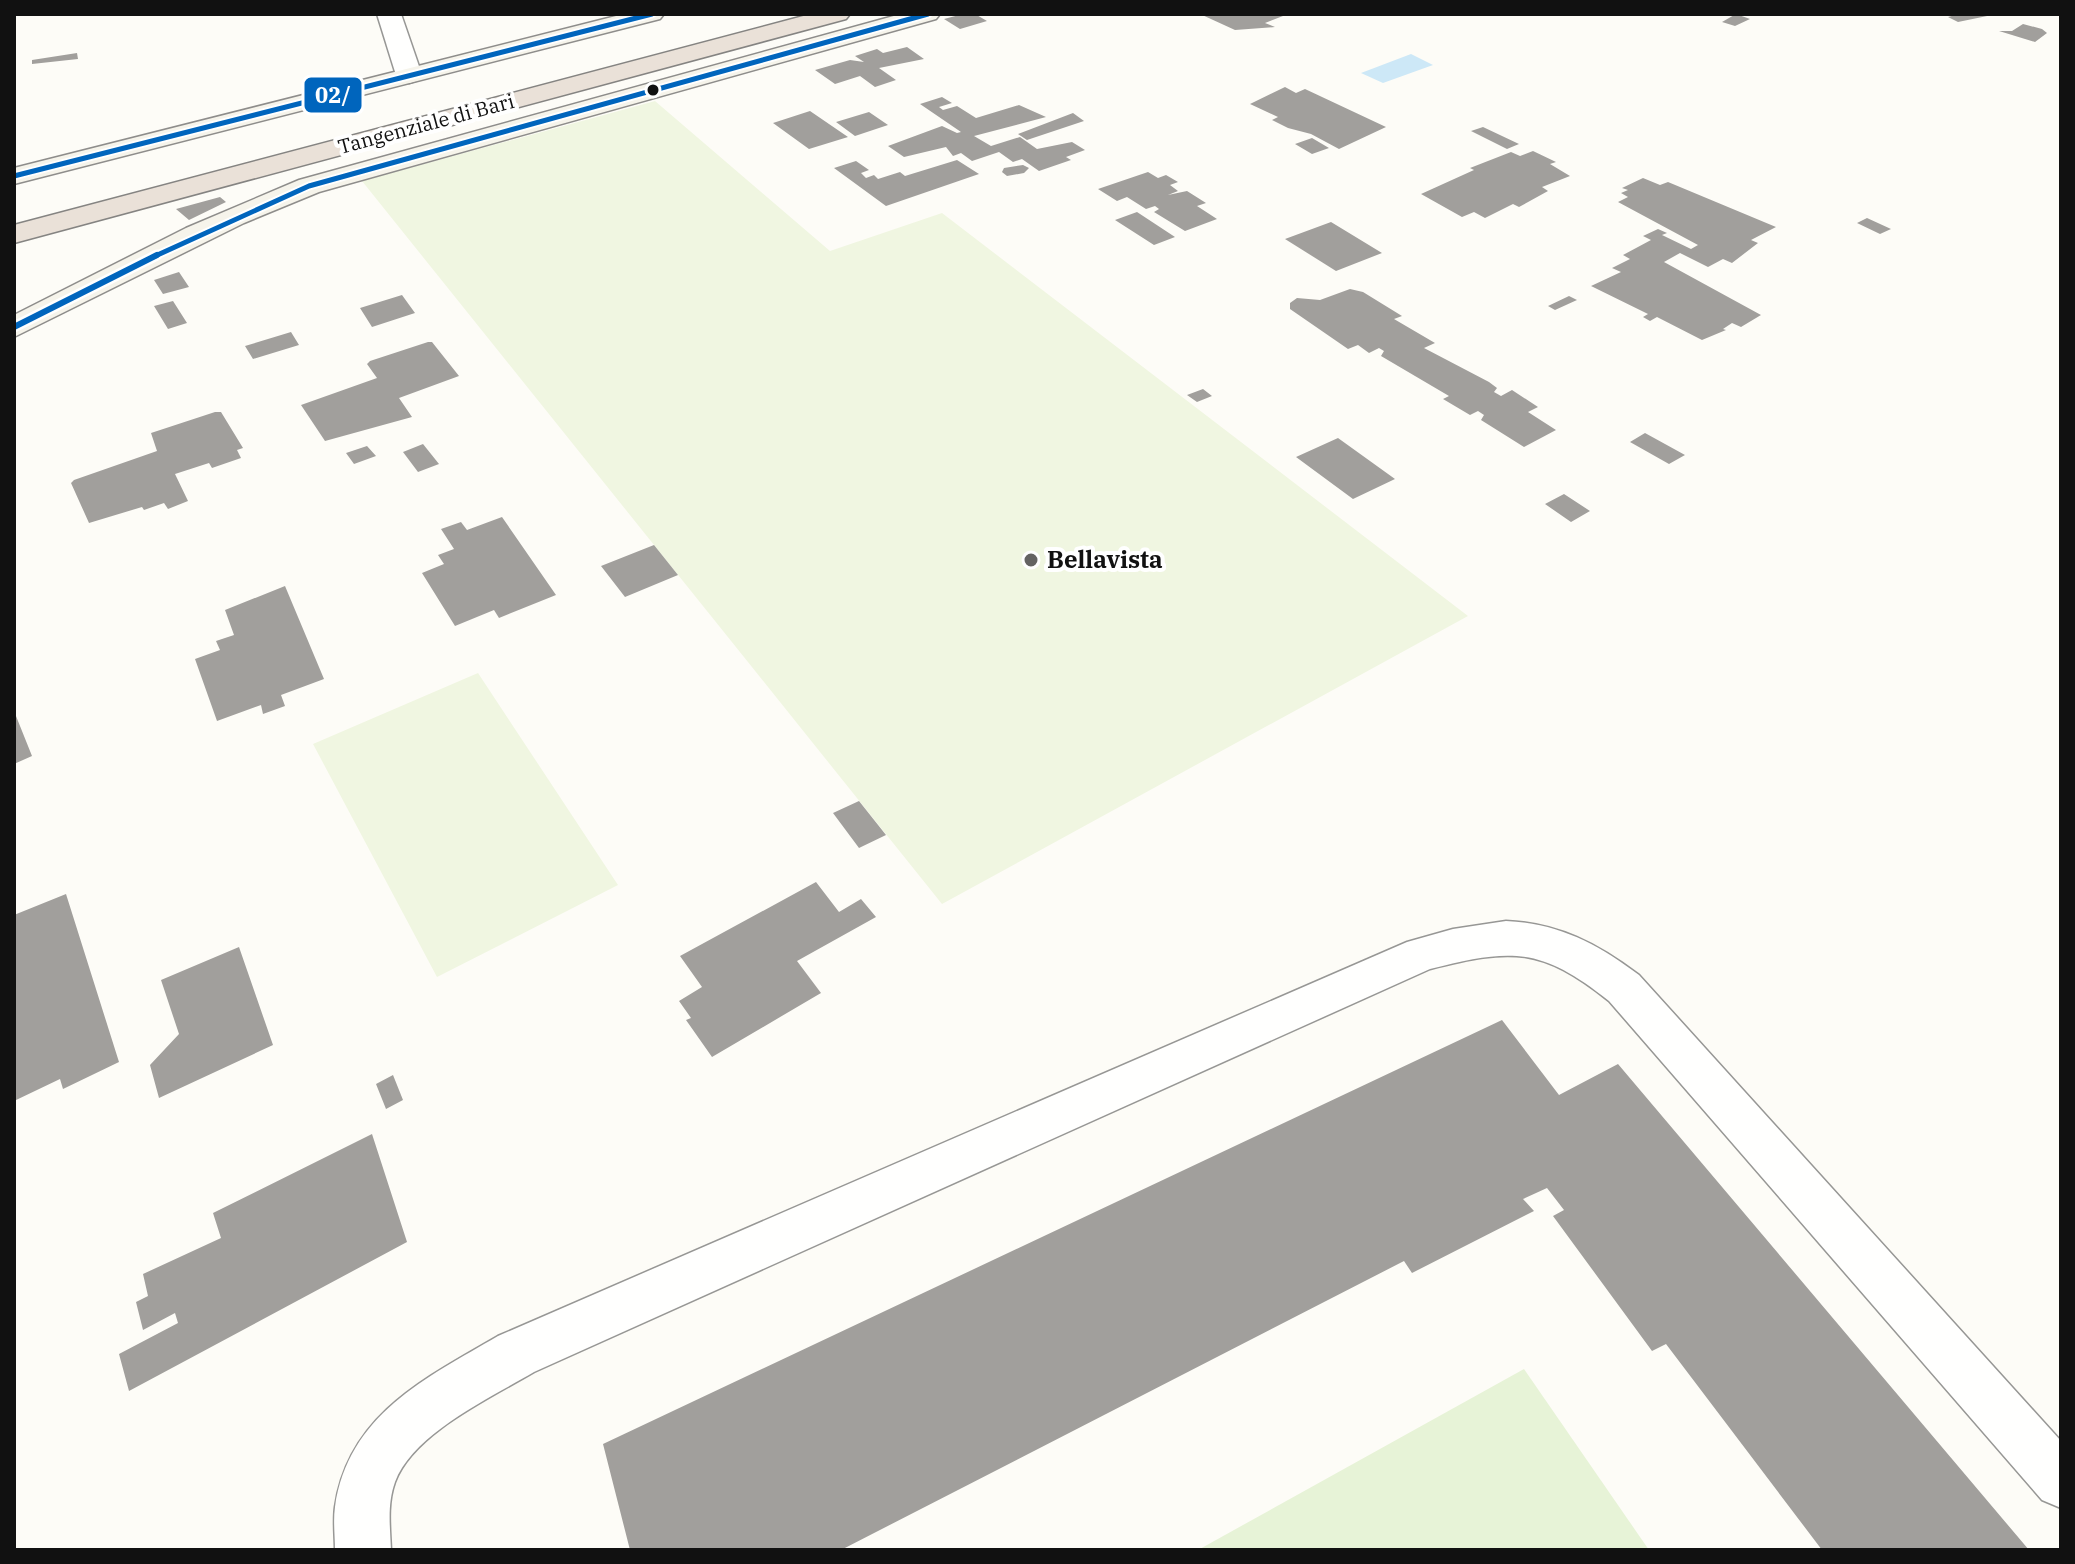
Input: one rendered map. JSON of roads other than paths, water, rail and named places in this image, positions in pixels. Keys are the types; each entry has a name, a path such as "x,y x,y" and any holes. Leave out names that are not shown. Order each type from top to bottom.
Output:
{"highway":[{"name":"Tangenziale di Bari","path":"60,195 753,14"},
{"name":"Tangenziale di Bari","path":"14,234 838,14"}],"street":[{"path":"389,14 409,75"},
{"path":"14,176 652,14"},
{"path":"14,327 138,267 227,218 309,186 928,14"}],"lane":[{"path":"363,1550 362,1507 367,1482 394,1433 516,1354 1422,954 1481,938 1537,939 1587,957 1624,988 2061,1481"}],"water":[{"path":"1411,54 1433,65 1383,83 1361,73"}],"place":[{"name":"Bellavista","path":"1031,560"}]}
